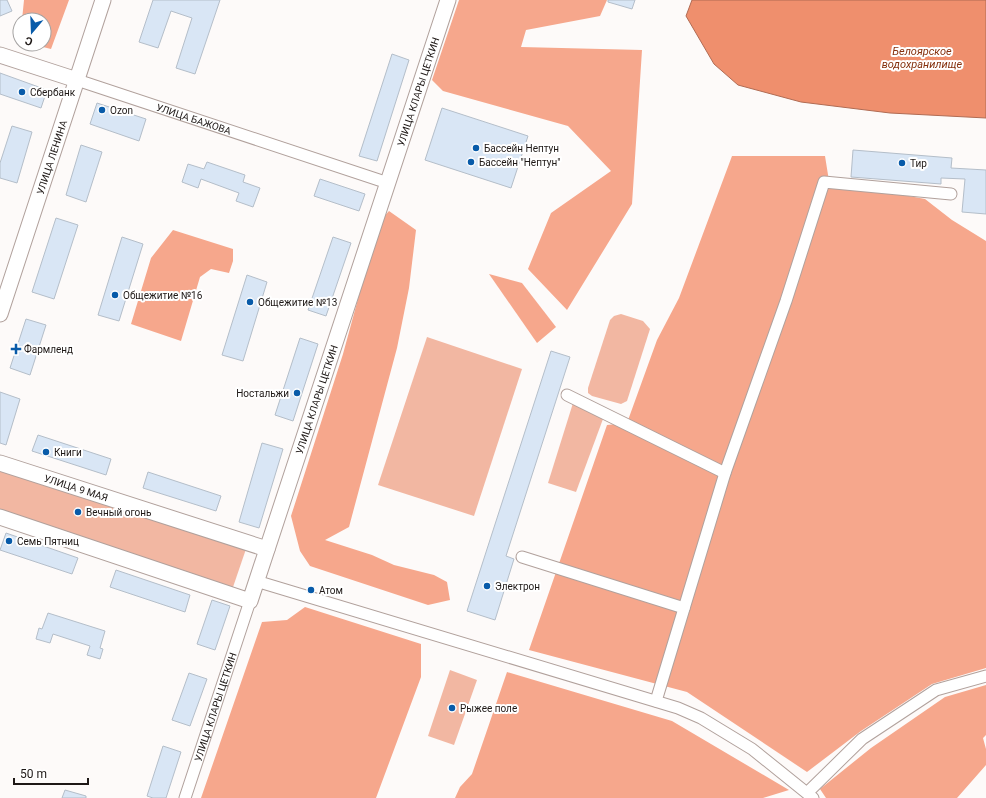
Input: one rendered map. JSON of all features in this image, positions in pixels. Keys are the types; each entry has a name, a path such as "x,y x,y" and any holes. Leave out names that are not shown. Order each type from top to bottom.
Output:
{"street":[{"name":"УЛИЦА ЛЕНИНА","path":"0,314 103,0"},
{"name":"УЛИЦА КЛАРЫ ЦЕТКИН","path":"185,798 448,0"},
{"name":"УЛИЦА БАЖОВА","path":"0,55 388,183"},
{"path":"656,701 724,473 786,301 824,182 951,194"},
{"path":"566,395 724,473"},
{"name":"УЛИЦА 9 МАЯ","path":"0,463 267,549"},
{"path":"0,517 250,601"},
{"path":"522,557 684,608"},
{"path":"256,581 678,708 701,718 752,749 811,795 862,739 936,690 986,676"}],"shaded area":[{"path":"24,0 69,0 52,46 52,12 23,12"},
{"path":"459,0 607,0 600,16 526,30 521,47 642,50 632,204 567,310 528,269 551,213 611,171 568,126 443,91 432,80"},
{"path":"732,156 825,156 829,181 925,199 952,220 986,241 986,668 932,684 861,731 807,772 687,692 529,650 607,425 627,423 657,340 679,298"},
{"path":"389,211 416,230 409,288 397,348 349,527 325,540 372,555 394,565 434,575 447,582 450,600 428,605 310,566 300,551 291,516 343,354 379,222"},
{"path":"173,230 233,249 233,261 229,273 211,269 200,277 181,341 131,324 151,258"},
{"path":"489,274 522,283 556,327 537,343"},
{"path":"621,314 643,321 650,329 627,401 621,404 592,396 588,393 588,388 610,320 614,316"},
{"path":"427,337 522,369 474,516 378,485"},
{"path":"573,403 603,419 576,492 548,483"},
{"path":"0,470 246,549 232,590 0,514"},
{"path":"305,607 421,644 421,677 376,798 201,798 262,622 287,620"},
{"name":"Рыжее поле","path":"450,670 477,680 454,745 428,736"},
{"path":"507,672 672,721 789,790 763,798 455,798 460,787 472,774"},
{"path":"986,685 986,735 983,738 986,749 986,765 957,798 826,798 820,789 871,748 945,697"}],"water":[{"name":"Белоярское водохранилище","path":"692,0 986,0 986,118 890,113 801,102 738,85 714,64 686,16"}],"building":[{"path":"0,0 7,0 12,11 0,16"},
{"path":"153,0 220,0 195,74 176,68 192,18 171,11 158,48 139,42"},
{"path":"608,0 635,0 632,9 608,2"},
{"path":"392,54 409,60 377,161 359,156"},
{"path":"0,73 47,90 41,108 0,94"},
{"path":"97,103 146,119 139,141 90,124"},
{"name":"Бассейн Нептун","path":"442,108 528,136 511,188 425,160"},
{"path":"12,126 32,132 17,183 0,178 0,163"},
{"path":"81,145 102,152 86,202 66,195"},
{"name":"Тир","path":"853,150 952,158 951,168 986,170 986,214 962,212 965,179 941,178 941,184 851,177"},
{"path":"207,162 245,175 243,182 260,188 253,207 236,201 239,193 201,179 198,188 182,182 188,164 204,169"},
{"path":"320,179 365,194 359,211 314,196"},
{"path":"56,218 78,225 54,299 32,292"},
{"name":"Общежитие №16","path":"122,237 143,244 119,321 98,315"},
{"path":"333,237 351,243 326,316 308,310"},
{"name":"Общежитие №13","path":"247,275 267,282 243,361 222,355"},
{"path":"26,319 46,325 30,375 10,368"},
{"path":"300,338 318,344 293,421 275,415"},
{"path":"551,351 570,357 506,556 514,559 495,620 467,611"},
{"path":"0,392 20,399 6,445 0,443"},
{"path":"38,435 111,459 106,475 32,451"},
{"path":"262,443 283,449 259,528 239,522"},
{"path":"148,472 221,496 216,511 143,488"},
{"path":"6,533 78,558 72,574 0,550"},
{"path":"116,570 190,595 185,612 110,587"},
{"path":"212,600 230,606 215,650 197,644"},
{"path":"48,613 105,631 100,648 103,649 100,659 87,655 90,646 53,634 50,643 36,639 39,628 42,629"},
{"path":"189,673 207,679 190,726 172,720"},
{"path":"163,746 181,752 166,798 153,798 147,796"},
{"path":"65,790 86,796 86,798 62,798"}],"place":[{"name":"Сбербанк","path":"22,92"},
{"name":"Ozon","path":"102,110"},
{"name":"Бассейн Нептун","path":"476,148"},
{"name":"Бассейн \"Нептун\"","path":"471,162"},
{"name":"Тир","path":"902,163"},
{"name":"Общежитие №16","path":"115,295"},
{"name":"Общежитие №13","path":"250,302"},
{"name":"Фармленд","path":"16,349"},
{"name":"Ностальжи","path":"297,393"},
{"name":"Книги","path":"46,452"},
{"name":"Вечный огонь","path":"78,512"},
{"name":"Семь Пятниц","path":"9,541"},
{"name":"Электрон","path":"487,586"},
{"name":"Атом","path":"311,590"},
{"name":"Рыжее поле","path":"452,708"}]}
